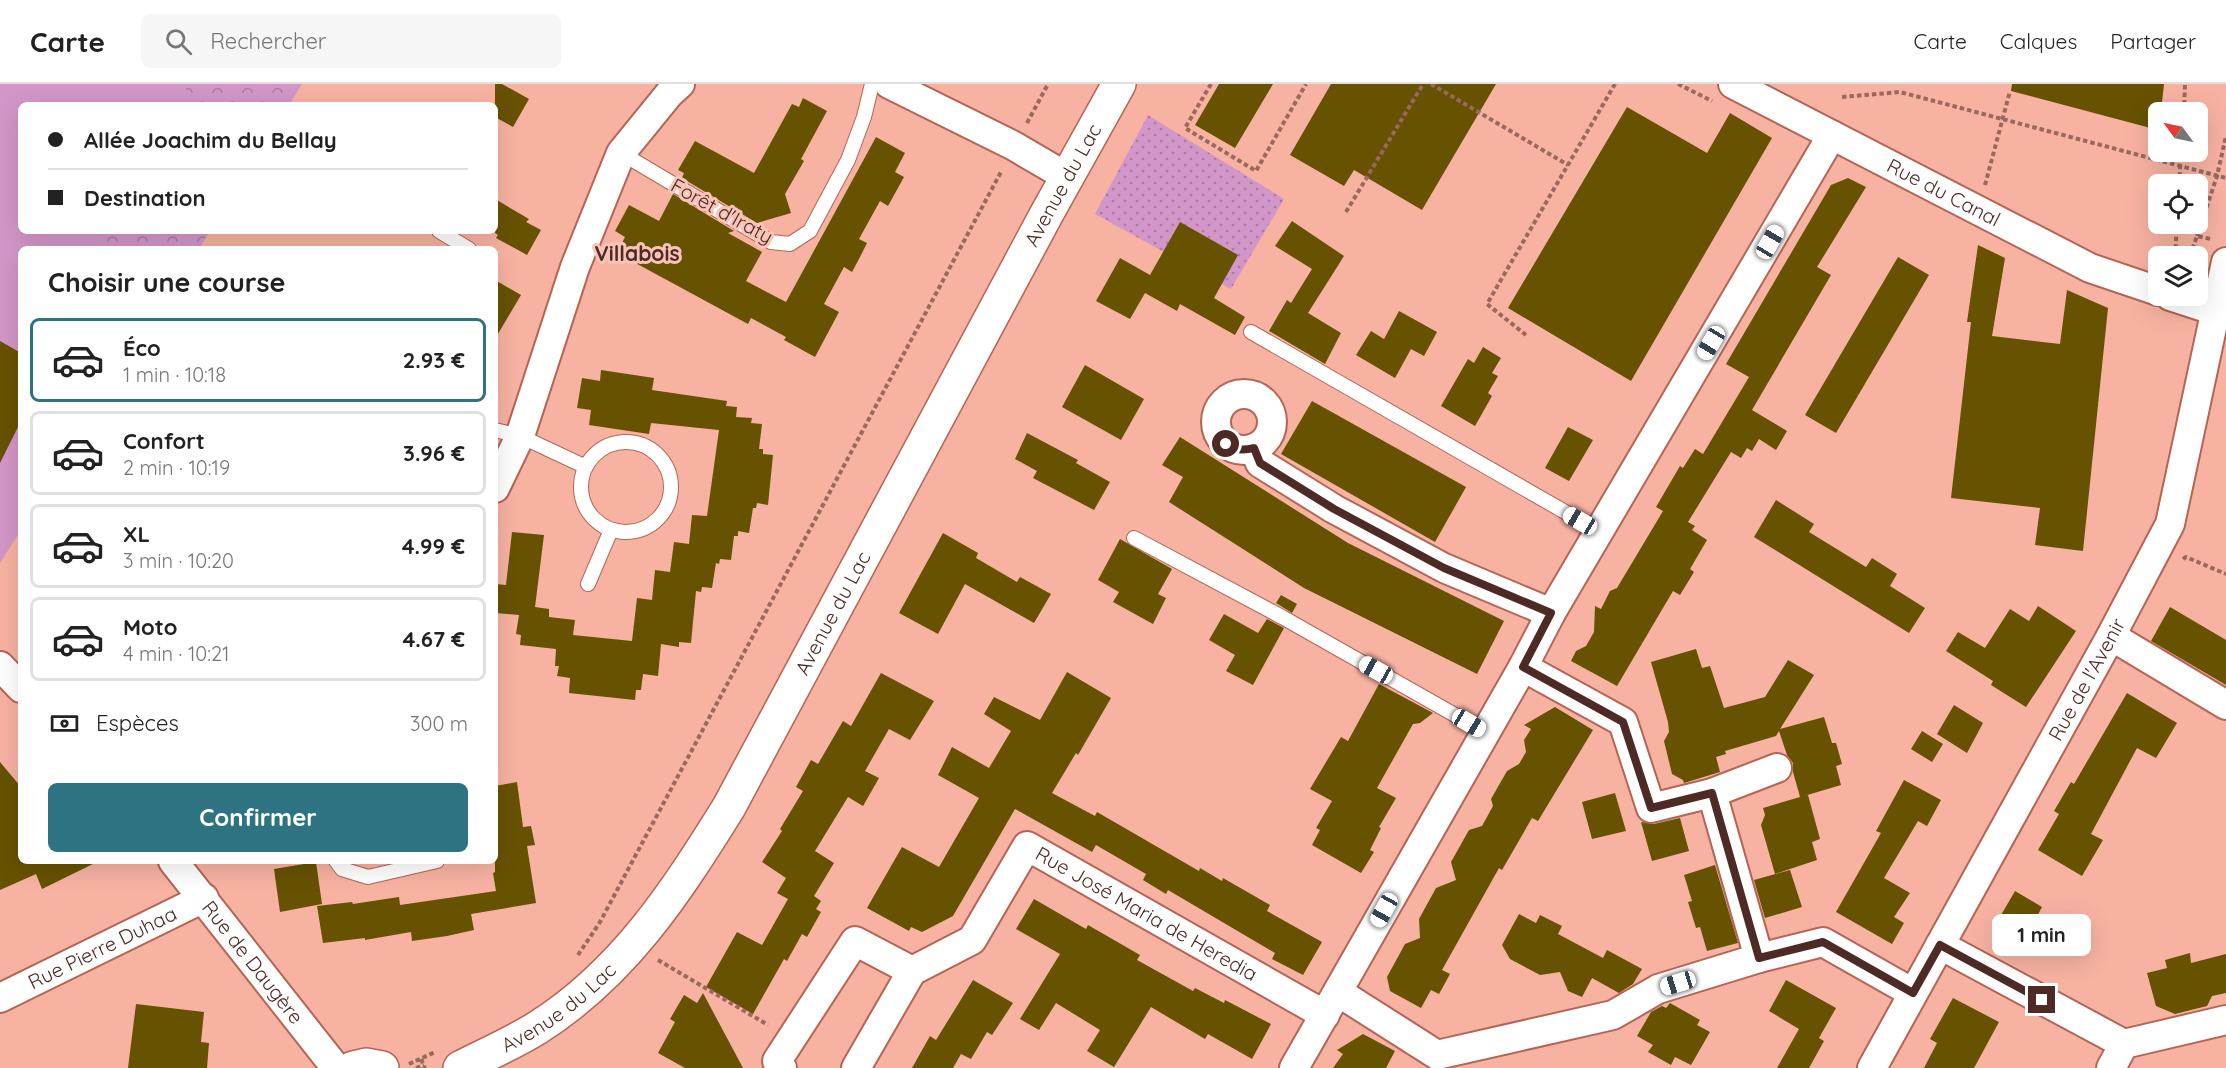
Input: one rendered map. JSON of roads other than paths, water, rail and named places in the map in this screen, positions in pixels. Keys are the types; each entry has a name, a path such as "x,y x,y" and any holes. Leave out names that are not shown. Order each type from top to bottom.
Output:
{"street":[{"path":"498,474 507,433 621,153 669,94 680,84"},
{"path":"889,84 1014,146 1067,177"},
{"name":"Avenue du Lac","path":"451,1058 537,1028 590,989 636,942 681,885 729,807 1119,84"},
{"name":"Rue du Canal","path":"1725,94 1832,135 2090,268 2148,288"},
{"path":"1294,1068 1523,667 1551,613 1832,135"},
{"name":"Rue de l'Avenir","path":"1872,1068 2111,636 2170,524 2226,262"},
{"path":"2201,306 2216,311"},
{"path":"1254,448 1260,463 1334,509 1444,568 1551,613"},
{"path":"2111,636 2226,705"},
{"path":"0,666 18,685"},
{"path":"1523,667 1623,722 1651,808 1712,793 1777,768"},
{"path":"1712,793 1759,958"},
{"name":"Rue José Maria de Heredia","path":"912,971 972,940 1027,846 1331,1003"},
{"name":"Rue de Daugère","path":"176,864 342,1067"},
{"name":"Rue Pierre Duhaa","path":"0,998 204,898"},
{"path":"782,1068 777,1061 855,941 912,971 856,1068"},
{"path":"1331,1003 1437,1055 1465,1059 1613,1015 1658,989 1759,958 1823,942 1913,993"},
{"path":"1940,945 2118,1056 2226,1020"},
{"path":"342,1067 394,1066"}],"lane":[{"name":"Forêt d'Iraty","path":"621,153 771,242 790,243 810,231 848,160 864,117 872,84"},
{"path":"444,234 464,246"},
{"path":"1251,332 1600,532"},
{"path":"507,433 586,467"},
{"path":"620,442 635,443 648,448 660,457 668,469 671,483 670,498 664,512 641,530 626,532 611,530 598,522 588,511 582,497 582,482 586,467 594,455 606,447 620,442"},
{"path":"588,584 611,530"},
{"path":"1134,538 1281,617 1485,732"},
{"path":"338,864 342,869 368,877 424,864"}],"district":[{"name":"Villabois","path":"637,254"}]}
